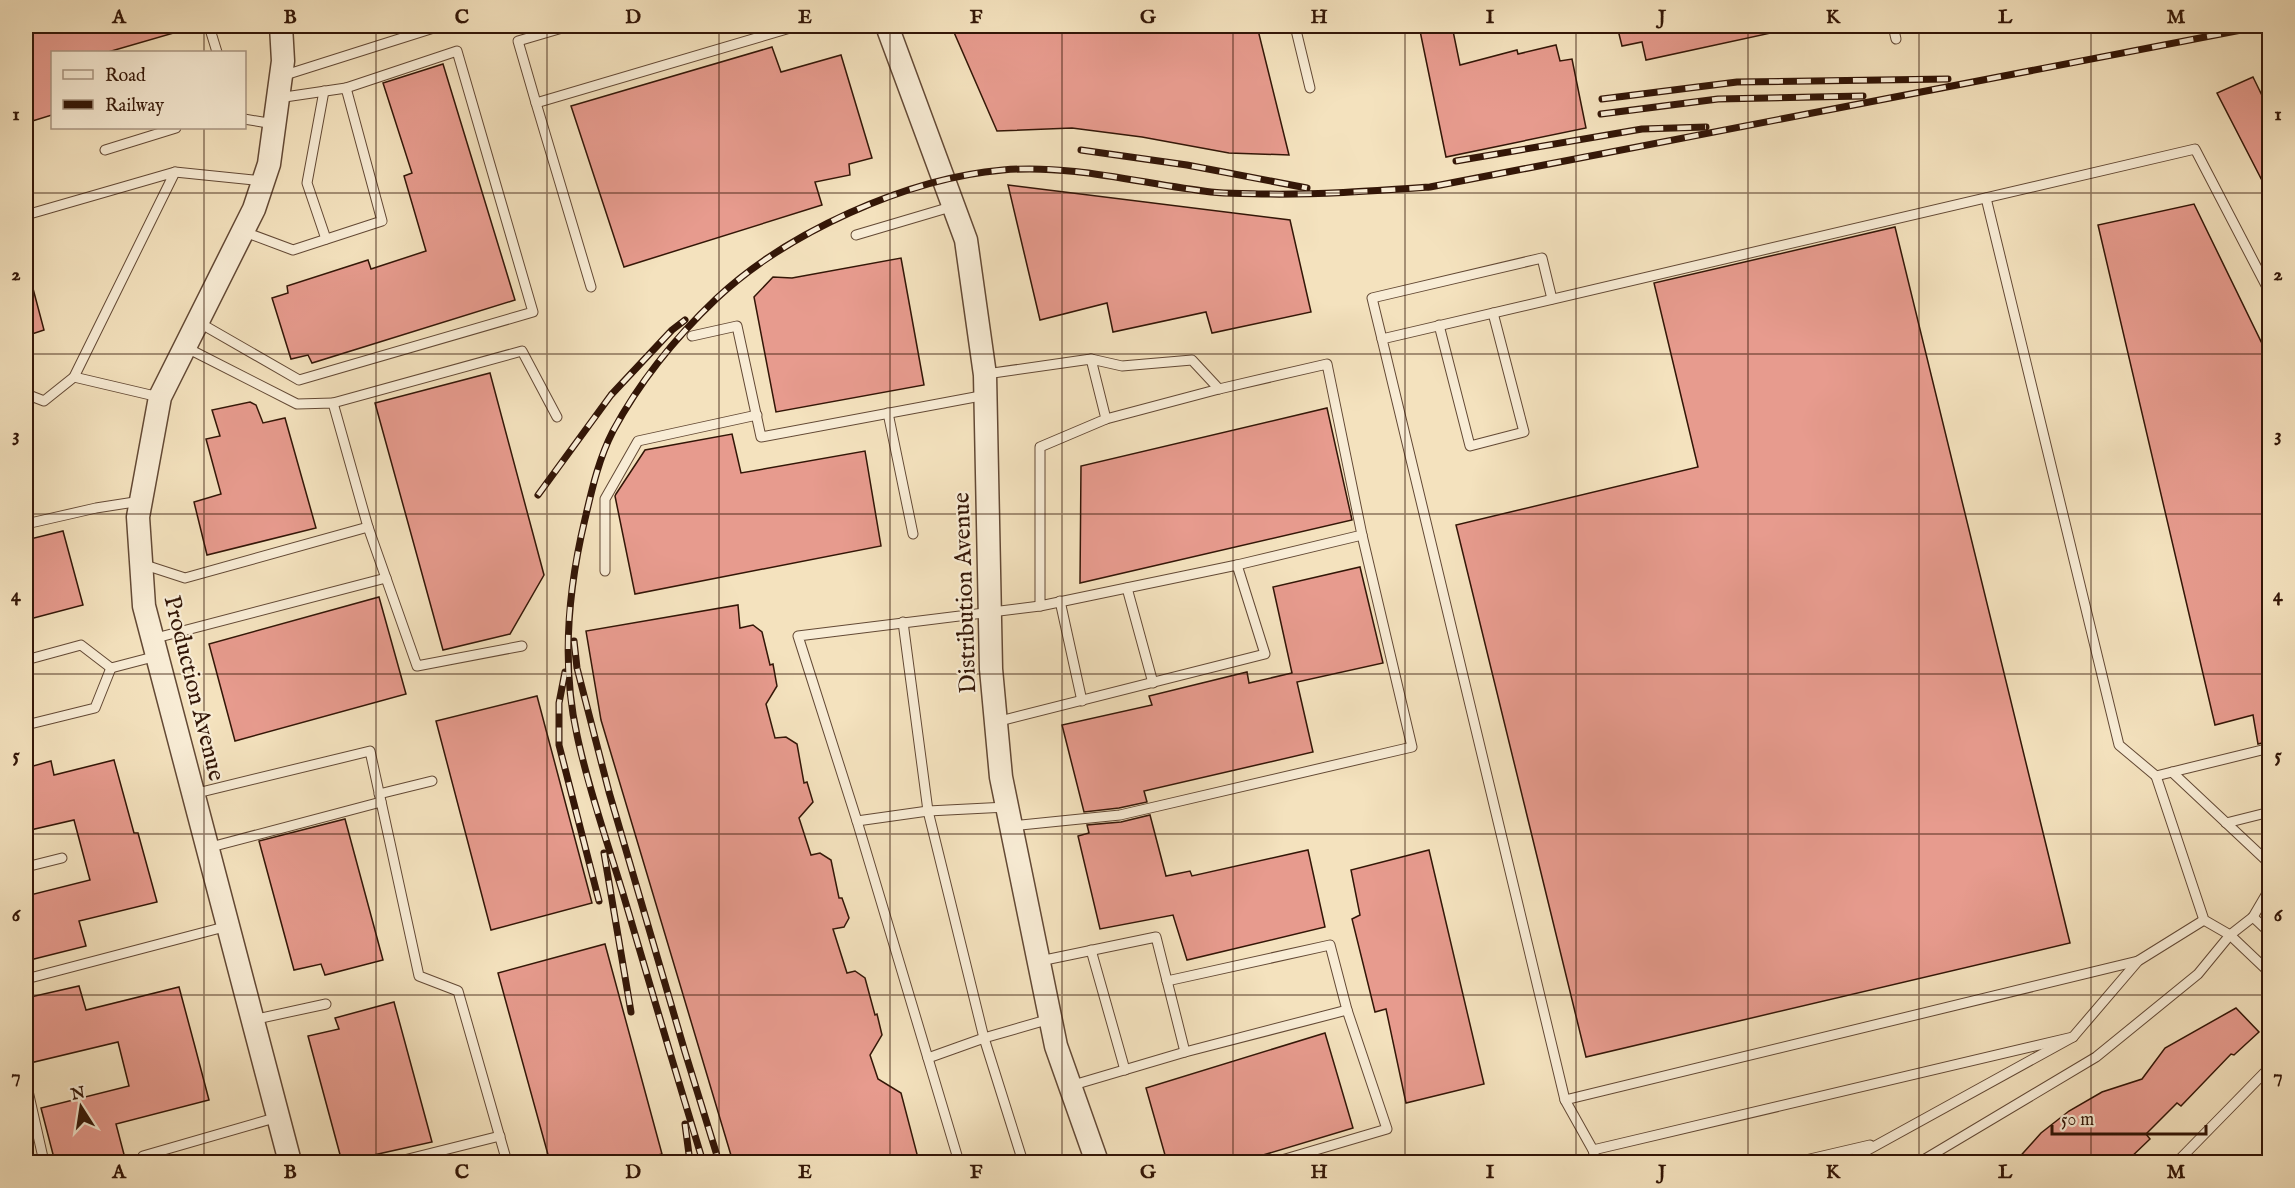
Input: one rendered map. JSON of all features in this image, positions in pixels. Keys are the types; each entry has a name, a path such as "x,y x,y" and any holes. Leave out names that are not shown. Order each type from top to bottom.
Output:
{"street":[{"name":"Production Avenue","path":"282,26 283,62 269,164 254,209 160,398 138,517 144,606 290,1162"},
{"name":"Distribution Avenue","path":"887,26 966,240 986,385 992,669 1001,777 1056,1046 1097,1162"}],"lane":[{"path":"209,26 217,51"},
{"path":"280,87 440,26"},
{"path":"569,26 518,41 591,287"},
{"path":"536,103 797,26"},
{"path":"1295,26 1310,88"},
{"path":"1893,26 1896,39"},
{"path":"198,322 299,380 533,312 457,51 346,87 324,91 280,87"},
{"path":"242,231 293,250 382,221 346,87"},
{"path":"324,91 307,183 326,239"},
{"path":"246,119 274,124"},
{"path":"105,150 173,129"},
{"path":"1382,339 2195,149 2270,293"},
{"path":"26,215 175,172 263,181"},
{"path":"26,394 44,401 74,376 175,172"},
{"path":"1986,198 2119,745 2156,776 2204,920 2230,935 2270,973"},
{"path":"856,235 954,206"},
{"path":"1552,299 1542,258 1372,298 1565,1100 1593,1150 1596,1162"},
{"path":"1439,325 1470,446 1524,432 1493,313"},
{"path":"692,336 737,326 761,436 888,413 986,385 1091,359 1122,366 1192,360 1219,389"},
{"path":"185,347 297,404 333,403 522,351 557,417"},
{"path":"1091,359 1106,419"},
{"path":"857,821 928,812 1009,817 1120,815 1412,747 1362,535 1327,364 1219,389 1106,419 1040,447 1040,606"},
{"path":"74,376 160,398"},
{"path":"333,403 368,527 417,666 522,646"},
{"path":"888,413 913,534"},
{"path":"605,571 605,499 638,441 757,415"},
{"path":"26,524 96,508 141,501"},
{"path":"141,564 185,578 368,527"},
{"path":"959,1162 857,821 798,636 1040,606 1237,565 1362,535"},
{"path":"996,722 1265,654 1237,565"},
{"path":"26,725 95,708 111,668 155,648 386,578"},
{"path":"1127,588 1154,683"},
{"path":"1060,601 1082,701"},
{"path":"903,622 928,812 984,1038 1023,1162"},
{"path":"26,660 81,645 111,668"},
{"path":"2156,776 2270,748"},
{"path":"193,794 370,751 419,976 459,991 507,1162"},
{"path":"2172,772 2270,864"},
{"path":"207,848 432,781"},
{"path":"2226,823 2270,812"},
{"path":"26,867 62,858"},
{"path":"1920,1162 2096,1057 2198,974 2230,935 2253,917 2270,888"},
{"path":"2253,917 2270,933"},
{"path":"1846,1162 2073,1037 2138,961 2204,920"},
{"path":"26,979 228,926"},
{"path":"1039,961 1156,937 1185,1052"},
{"path":"1167,981 1330,945 1347,1010 1387,1129 1275,1162"},
{"path":"1091,950 1125,1070"},
{"path":"1565,1100 2138,961"},
{"path":"252,1020 326,1004"},
{"path":"1070,1086 1185,1052 1347,1010"},
{"path":"928,1058 984,1038 1050,1019"},
{"path":"1593,1150 2073,1037"},
{"path":"2177,1162 2270,1067"},
{"path":"26,1082 44,1162"},
{"path":"143,1156 278,1117"},
{"path":"396,1162 500,1136"},
{"path":"1797,1162 1882,1142"}],"building":[{"path":"26,26 184,26 184,30 111,51 51,51 51,115 26,123"},
{"path":"973,26 1257,26 1289,155 1229,153 1142,137 1072,128 997,131 953,30"},
{"path":"1419,26 1452,26 1460,65 1517,50 1518,54 1556,45 1560,61 1572,59 1586,128 1446,157"},
{"path":"1617,26 1771,26 1771,33 1646,60 1642,42 1622,46"},
{"path":"772,47 781,72 841,55 872,158 849,164 850,175 815,182 822,205 624,267 571,106"},
{"path":"443,64 515,300 312,363 308,355 291,359 272,298 288,293 287,286 368,260 371,269 426,251 404,176 412,173 383,83"},
{"path":"2253,77 2270,112 2270,196 2217,93"},
{"path":"1008,185 1290,220 1311,312 1212,333 1206,312 1113,332 1107,303 1040,320"},
{"path":"2194,204 2270,360 2270,741 2258,744 2253,715 2215,725 2098,225"},
{"path":"1895,227 2070,943 1586,1057 1456,525 1698,467 1654,283"},
{"path":"901,258 924,385 776,412 754,297 773,277 792,278"},
{"path":"31,281 44,330 26,336 26,282"},
{"path":"490,373 544,575 510,634 443,650 375,403"},
{"path":"250,402 256,405 263,423 285,418 316,528 207,555 194,502 221,494 206,439 220,436 212,410"},
{"path":"1327,408 1352,520 1080,583 1081,466"},
{"path":"732,434 741,473 865,451 881,546 635,594 616,494 645,450"},
{"path":"63,531 83,605 26,620 26,540"},
{"path":"1360,567 1383,663 1297,682 1313,752 1144,791 1147,802 1084,812 1062,725 1152,705 1149,696 1247,672 1249,683 1292,673 1273,587"},
{"path":"379,597 406,694 235,741 209,644"},
{"path":"738,605 740,628 753,625 762,632 770,665 773,664 777,686 766,704 775,738 786,737 797,744 804,783 807,782 813,802 799,818 811,855 820,853 831,860 839,898 842,898 849,918 844,927 833,929 847,973 855,971 865,978 882,1035 870,1055 878,1079 901,1093 917,1154 911,1162 733,1162 601,720 586,631"},
{"path":"537,696 592,903 491,930 436,721"},
{"path":"114,760 134,833 138,833 157,902 79,921 86,946 26,961 26,896 90,880 74,820 26,831 26,768 51,761 54,775"},
{"path":"1150,815 1166,876 1190,871 1192,876 1308,850 1325,927 1187,960 1173,915 1100,929 1078,836 1089,833 1087,825 1121,822"},
{"path":"345,819 383,960 325,975 321,964 294,970 259,841"},
{"path":"1429,850 1484,1084 1406,1103 1386,1009 1375,1012 1352,919 1360,915 1351,870"},
{"path":"605,944 662,1154 631,1162 550,1162 498,973"},
{"path":"79,986 86,1010 179,987 194,1043 209,1100 116,1124 126,1162 55,1162 41,1108 129,1086 118,1042 30,1063 26,1046 26,998"},
{"path":"394,1002 432,1142 342,1162 308,1036 339,1029 335,1018"},
{"path":"2236,1008 2259,1032 2234,1055 2231,1054 2181,1106 2177,1103 2146,1134 2150,1139 2126,1162 2015,1162 2041,1133 2069,1111 2102,1092 2142,1079 2165,1048"},
{"path":"1325,1033 1353,1128 1240,1162 1167,1162 1146,1088"}],"railway":[{"path":"703,1162 592,796 572,708 569,681 569,627 579,546 593,485 608,441 635,395 686,329 744,275 812,231 850,213 927,184 966,175 1003,170 1056,170 1082,172 1185,189 1230,193 1325,193 1430,187 2262,26"},
{"path":"1602,99 1737,82 1948,79"},
{"path":"1601,114 1718,99 1863,96"},
{"path":"1456,161 1642,129 1706,127"},
{"path":"1081,150 1187,165 1307,188"},
{"path":"538,495 611,395 672,330 685,320"},
{"path":"574,641 577,668 609,792 719,1162"},
{"path":"565,672 559,703 559,745 599,901"},
{"path":"604,853 631,1012"},
{"path":"685,1124 690,1162"}]}
